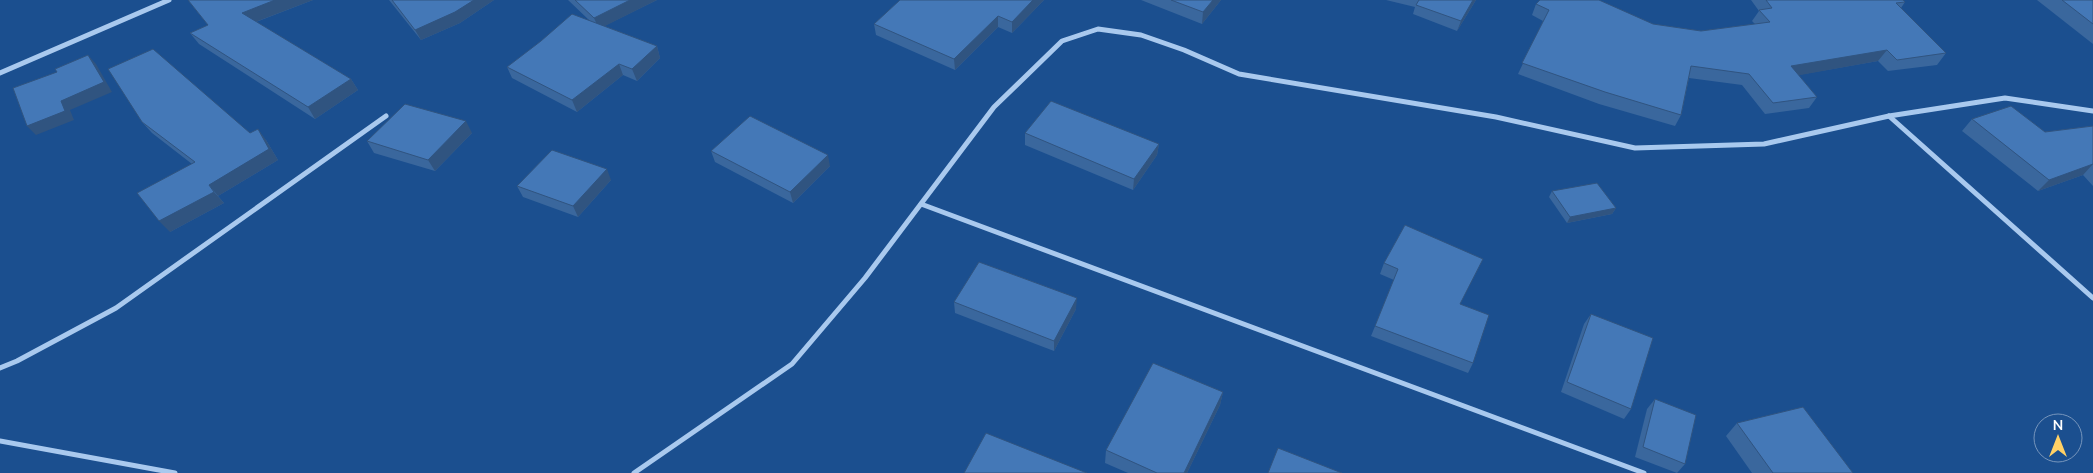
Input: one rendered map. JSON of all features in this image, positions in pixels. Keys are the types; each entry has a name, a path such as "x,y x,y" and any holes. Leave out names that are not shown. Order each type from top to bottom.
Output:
{"street":[{"path":"0,73 169,0"},
{"path":"634,473 792,364 864,278 994,107 1062,42 1098,29 1141,35 1184,50 1239,74 1496,117 1635,148 1764,144 1890,116 2005,98 2093,111"},
{"path":"0,368 17,361 116,308 386,116"},
{"path":"1890,116 2093,298"},
{"path":"921,204 1644,473"},
{"path":"0,441 175,473"}],"building":[{"path":"188,0 275,0 242,13 351,79 308,107 190,33 208,25"},
{"path":"392,0 474,0 455,12 415,30"},
{"path":"575,0 630,0 594,18"},
{"path":"900,0 1033,0 1012,22 998,16 954,59 874,24"},
{"path":"1171,0 1213,0 1203,12"},
{"path":"1419,0 1473,0 1461,21 1416,5"},
{"path":"1540,0 1599,0 1653,24 1701,31 1770,22 1759,10 1772,8 1766,0 1903,0 1905,2 1896,3 1946,53 1897,60 1887,50 1791,66 1817,97 1773,103 1749,74 1691,66 1681,115 1605,92 1522,63 1549,10 1536,4"},
{"path":"2062,0 2093,0 2093,24"},
{"path":"572,14 657,46 632,69 619,64 572,100 507,67"},
{"path":"153,49 250,133 258,129 269,149 209,185 214,192 159,221 137,193 195,162 142,122 108,69"},
{"path":"88,55 104,82 61,101 65,111 27,126 13,88 57,72 55,69"},
{"path":"1051,101 1159,144 1134,179 1025,133"},
{"path":"405,104 466,121 428,160 367,141"},
{"path":"2011,106 2045,132 2093,126 2093,164 2049,180 1972,119"},
{"path":"750,116 828,155 790,192 711,151"},
{"path":"552,150 607,169 573,206 517,186"},
{"path":"1597,183 1616,208 1570,217 1552,191"},
{"path":"1405,225 1483,259 1460,304 1489,315 1473,363 1375,326 1398,269 1384,263"},
{"path":"979,262 1077,298 1054,341 954,302"},
{"path":"1591,314 1653,338 1631,409 1567,382"},
{"path":"1153,363 1223,392 1184,473 1157,473 1106,450"},
{"path":"1655,399 1696,415 1685,464 1643,447"},
{"path":"1803,407 1853,473 1773,473 1737,423"},
{"path":"986,433 1087,473 964,473"},
{"path":"1278,448 1342,473 1268,473"}]}
